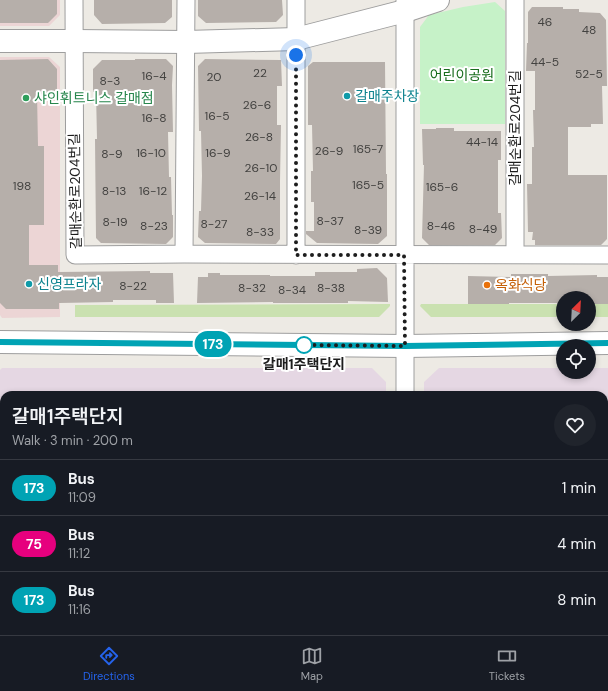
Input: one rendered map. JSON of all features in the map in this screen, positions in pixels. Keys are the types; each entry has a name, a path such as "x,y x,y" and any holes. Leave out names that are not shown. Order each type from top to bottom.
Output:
{"street":[{"name":"갈매순환로204번길","path":"74,0 75,255 608,255"},
{"path":"184,254 186,0"},
{"path":"296,0 296,255"},
{"path":"0,42 186,42 296,40 405,5 438,0"},
{"name":"갈매순환로204번길","path":"515,0 515,255"},
{"path":"405,5 405,391"},
{"path":"0,342 405,346 608,343"}],"shaded area":[{"path":"0,0 60,0 60,15 49,26 0,26"},
{"path":"0,57 49,57 60,67 60,317 2,318 0,315"},
{"path":"2,368 372,368 386,382 386,391 0,391 0,370"},
{"path":"439,368 556,368 556,379 596,379 596,368 608,368 608,391 424,391 424,382"}],"green space":[{"name":"어린이공원","path":"495,2 505,11 505,124 420,124 420,27 429,15 463,7"},
{"path":"390,304 390,306 379,317 75,317 75,305"},
{"path":"421,304 556,304 556,317 431,317 420,306"},
{"path":"596,304 608,304 608,317 596,317"}],"building":[{"path":"0,0 57,0 57,14 48,23 0,23"},
{"path":"94,0 172,0 172,17 165,23 102,24 94,15"},
{"path":"198,0 282,0 283,15 276,22 206,23 198,16"},
{"path":"532,7 563,7 563,9 579,9 579,12 600,13 606,20 607,86 602,86 603,124 591,124 591,127 568,127 568,175 607,175 607,239 601,245 535,245 535,240 532,240 533,232 528,232 527,184 532,184 535,71 526,71 528,12"},
{"path":"48,59 57,69 57,94 37,94 38,146 44,146 44,225 29,225 29,265 58,265 58,272 150,271 150,273 173,273 174,303 156,303 156,300 113,300 113,302 59,303 59,309 6,309 0,303 0,60"},
{"path":"166,59 173,66 173,132 168,132 173,237 166,244 101,243 96,238 95,139 97,139 96,92 93,92 93,69 102,60"},
{"path":"205,59 281,60 282,86 277,86 277,125 281,125 280,239 276,244 205,243 198,237 199,211 201,211 202,176 201,131 199,131 198,66"},
{"path":"313,62 385,62 387,236 378,244 317,243 306,234 306,231 314,231 314,202 311,202 311,171 313,171 312,125 308,125 308,66"},
{"path":"454,128 454,131 501,131 501,160 498,160 498,213 501,213 502,238 495,245 429,245 422,238 424,165 422,129"},
{"path":"377,268 387,278 388,302 348,301 348,303 197,303 198,277 208,277 208,273 220,273 220,275 315,276 315,272 357,272 357,269"},
{"path":"511,274 548,274 548,276 597,275 597,277 608,277 608,304 596,304 596,291 556,291 556,303 468,304 468,276 511,277"}],"bus line":[{"name":"173","path":"0,342 405,346 608,343"}],"place":[{"name":"갈매주차장","path":"347,96"},
{"name":"샤인휘트니스 갈매점","path":"26,98"},
{"name":"신영프라자","path":"29,284"},
{"name":"옥화식당","path":"487,285"},
{"name":"갈매1주택단지","path":"304,345"}],"route":[{"path":"296,55 296,255 404,255 405,346 304,345"}]}
